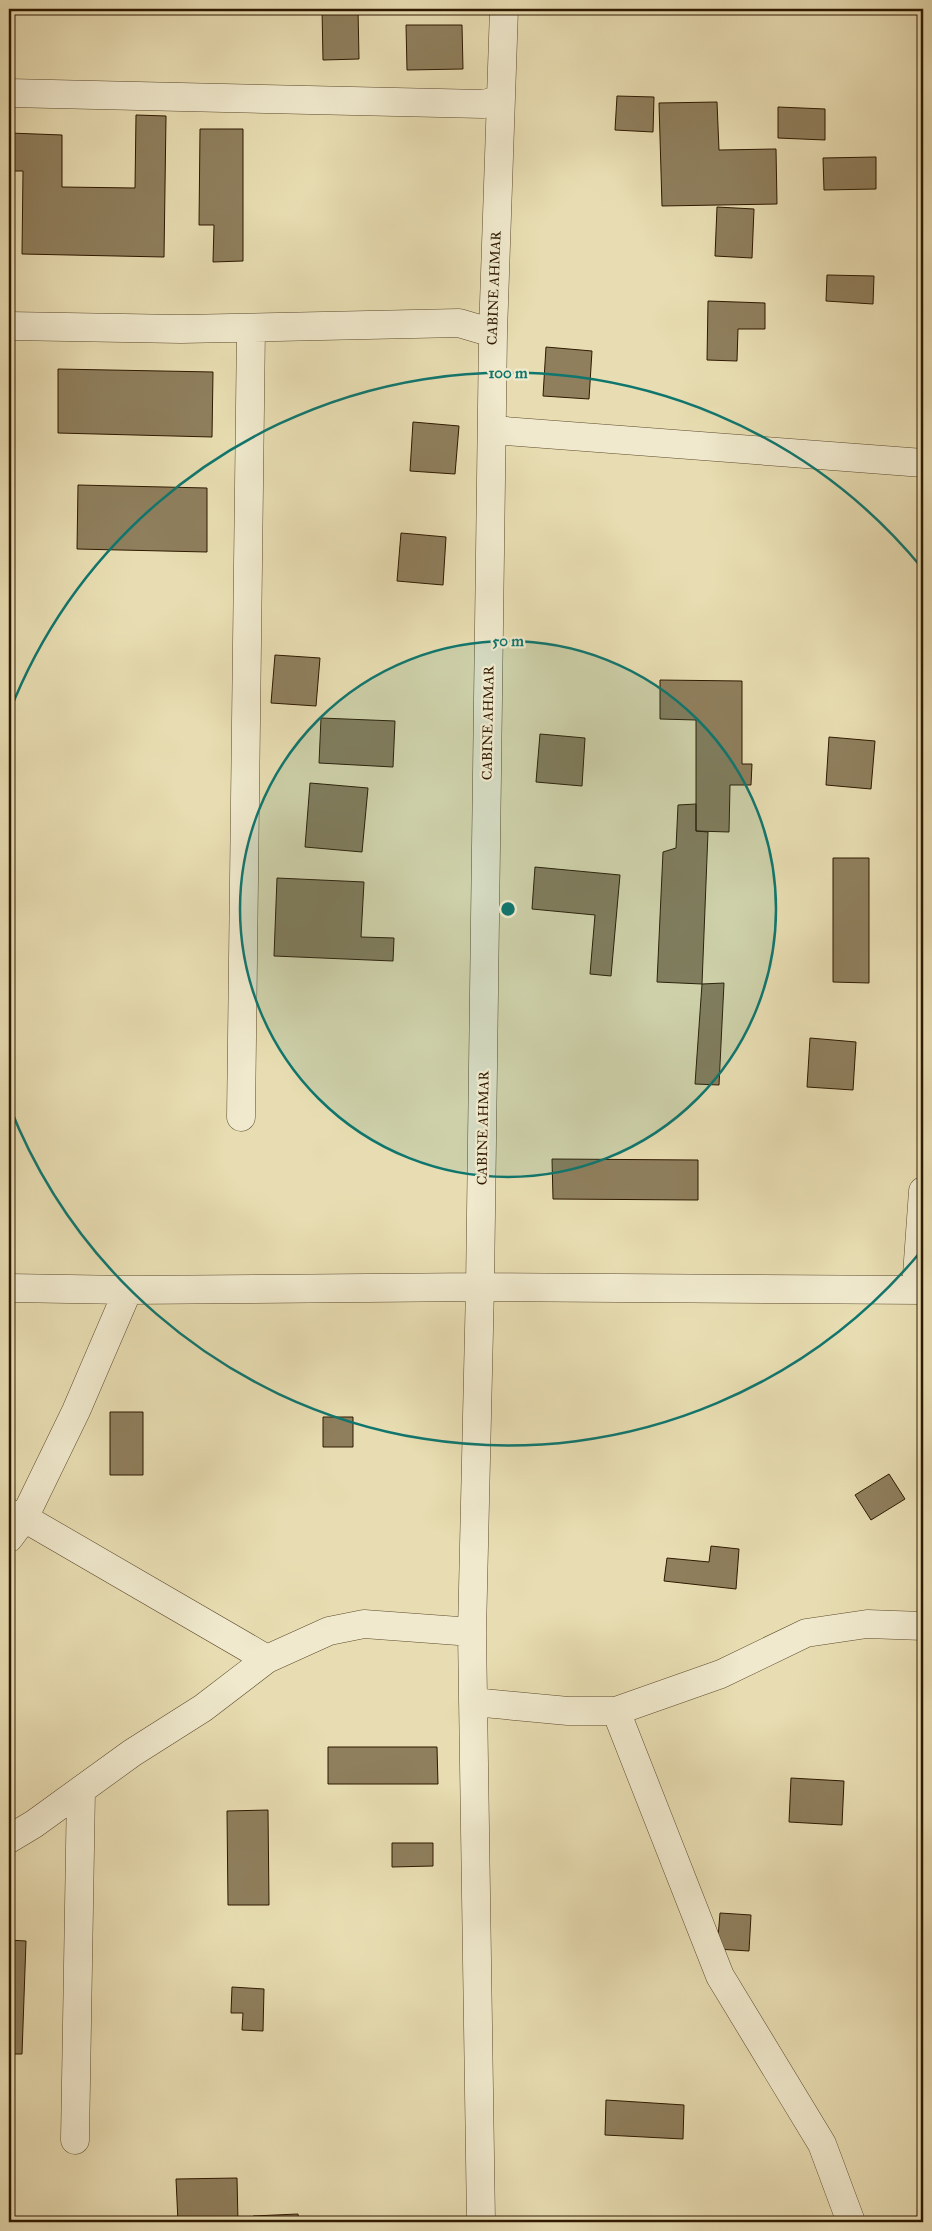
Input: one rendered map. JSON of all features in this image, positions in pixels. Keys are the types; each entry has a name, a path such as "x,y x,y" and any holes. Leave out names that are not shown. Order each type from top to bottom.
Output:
{"street":[{"name":"CABINE AHMAR","path":"481,2222 472,1632 480,1287 493,333 504,9"},
{"path":"9,93 483,104 500,100"},
{"path":"9,326 250,328 459,323 493,333"},
{"path":"241,1117 250,328"},
{"path":"492,430 923,463"},
{"path":"9,1288 128,1290 480,1287 920,1290 923,1191"},
{"path":"128,1290 76,1411 14,1523 267,1659"},
{"path":"9,1839 34,1824 132,1753 203,1708 267,1659 329,1631 364,1624 472,1632"},
{"path":"473,1702 568,1711 616,1711 721,1674 806,1634 868,1624 923,1626"},
{"path":"616,1711 720,1976 822,2144 851,2222"},
{"path":"75,2140 81,1790"}],"building":[{"path":"322,9 358,9 359,59 323,60"},
{"path":"406,25 462,25 463,69 407,70"},
{"path":"617,96 654,97 653,132 615,130"},
{"path":"717,102 719,150 776,149 777,204 662,206 659,103"},
{"path":"778,107 825,109 825,140 778,138"},
{"path":"136,115 166,116 164,257 22,254 23,171 9,171 9,133 62,135 62,187 135,188"},
{"path":"200,129 243,129 243,261 213,262 214,225 199,225"},
{"path":"876,157 876,189 824,190 823,158"},
{"path":"717,207 754,209 752,258 715,256"},
{"path":"827,275 874,276 873,304 826,301"},
{"path":"708,301 765,303 765,329 738,329 737,361 707,360"},
{"path":"546,347 592,351 589,399 543,396"},
{"path":"58,369 213,372 212,437 58,433"},
{"path":"413,422 459,426 455,474 410,471"},
{"path":"78,485 207,488 207,552 77,549"},
{"path":"401,533 446,537 443,585 397,581"},
{"path":"275,655 320,658 316,706 271,703"},
{"path":"660,680 742,681 742,764 752,764 751,785 730,785 729,832 696,831 696,720 660,719"},
{"path":"321,718 395,721 393,767 319,763"},
{"path":"540,734 585,738 582,786 536,782"},
{"path":"829,737 875,741 871,789 826,785"},
{"path":"310,783 368,788 362,852 305,847"},
{"path":"696,804 696,831 708,832 702,984 657,982 663,852 676,848 678,805"},
{"path":"833,858 869,858 869,983 833,982"},
{"path":"535,867 620,875 611,976 590,974 595,915 532,909"},
{"path":"277,878 364,882 361,937 394,938 393,961 274,956"},
{"path":"724,983 719,1085 695,1084 702,984"},
{"path":"810,1038 856,1042 853,1090 807,1087"},
{"path":"552,1159 698,1160 698,1200 553,1199"},
{"path":"110,1412 143,1412 143,1475 110,1475"},
{"path":"323,1417 353,1417 353,1447 323,1447"},
{"path":"889,1474 905,1499 871,1520 855,1495"},
{"path":"711,1546 739,1549 736,1589 664,1581 667,1558 709,1562"},
{"path":"328,1747 437,1747 438,1784 328,1784"},
{"path":"791,1778 844,1781 842,1825 789,1822"},
{"path":"268,1810 269,1905 228,1905 227,1811"},
{"path":"392,1843 433,1843 433,1866 392,1867"},
{"path":"720,1913 751,1915 749,1951 717,1949"},
{"path":"9,1940 26,1941 22,2054 9,2054"},
{"path":"232,1987 264,1989 263,2031 242,2030 243,2013 231,2013"},
{"path":"606,2100 684,2105 683,2139 605,2135"},
{"path":"237,2178 238,2222 178,2222 176,2179"},
{"path":"298,2214 299,2222 253,2222 253,2216"}]}
